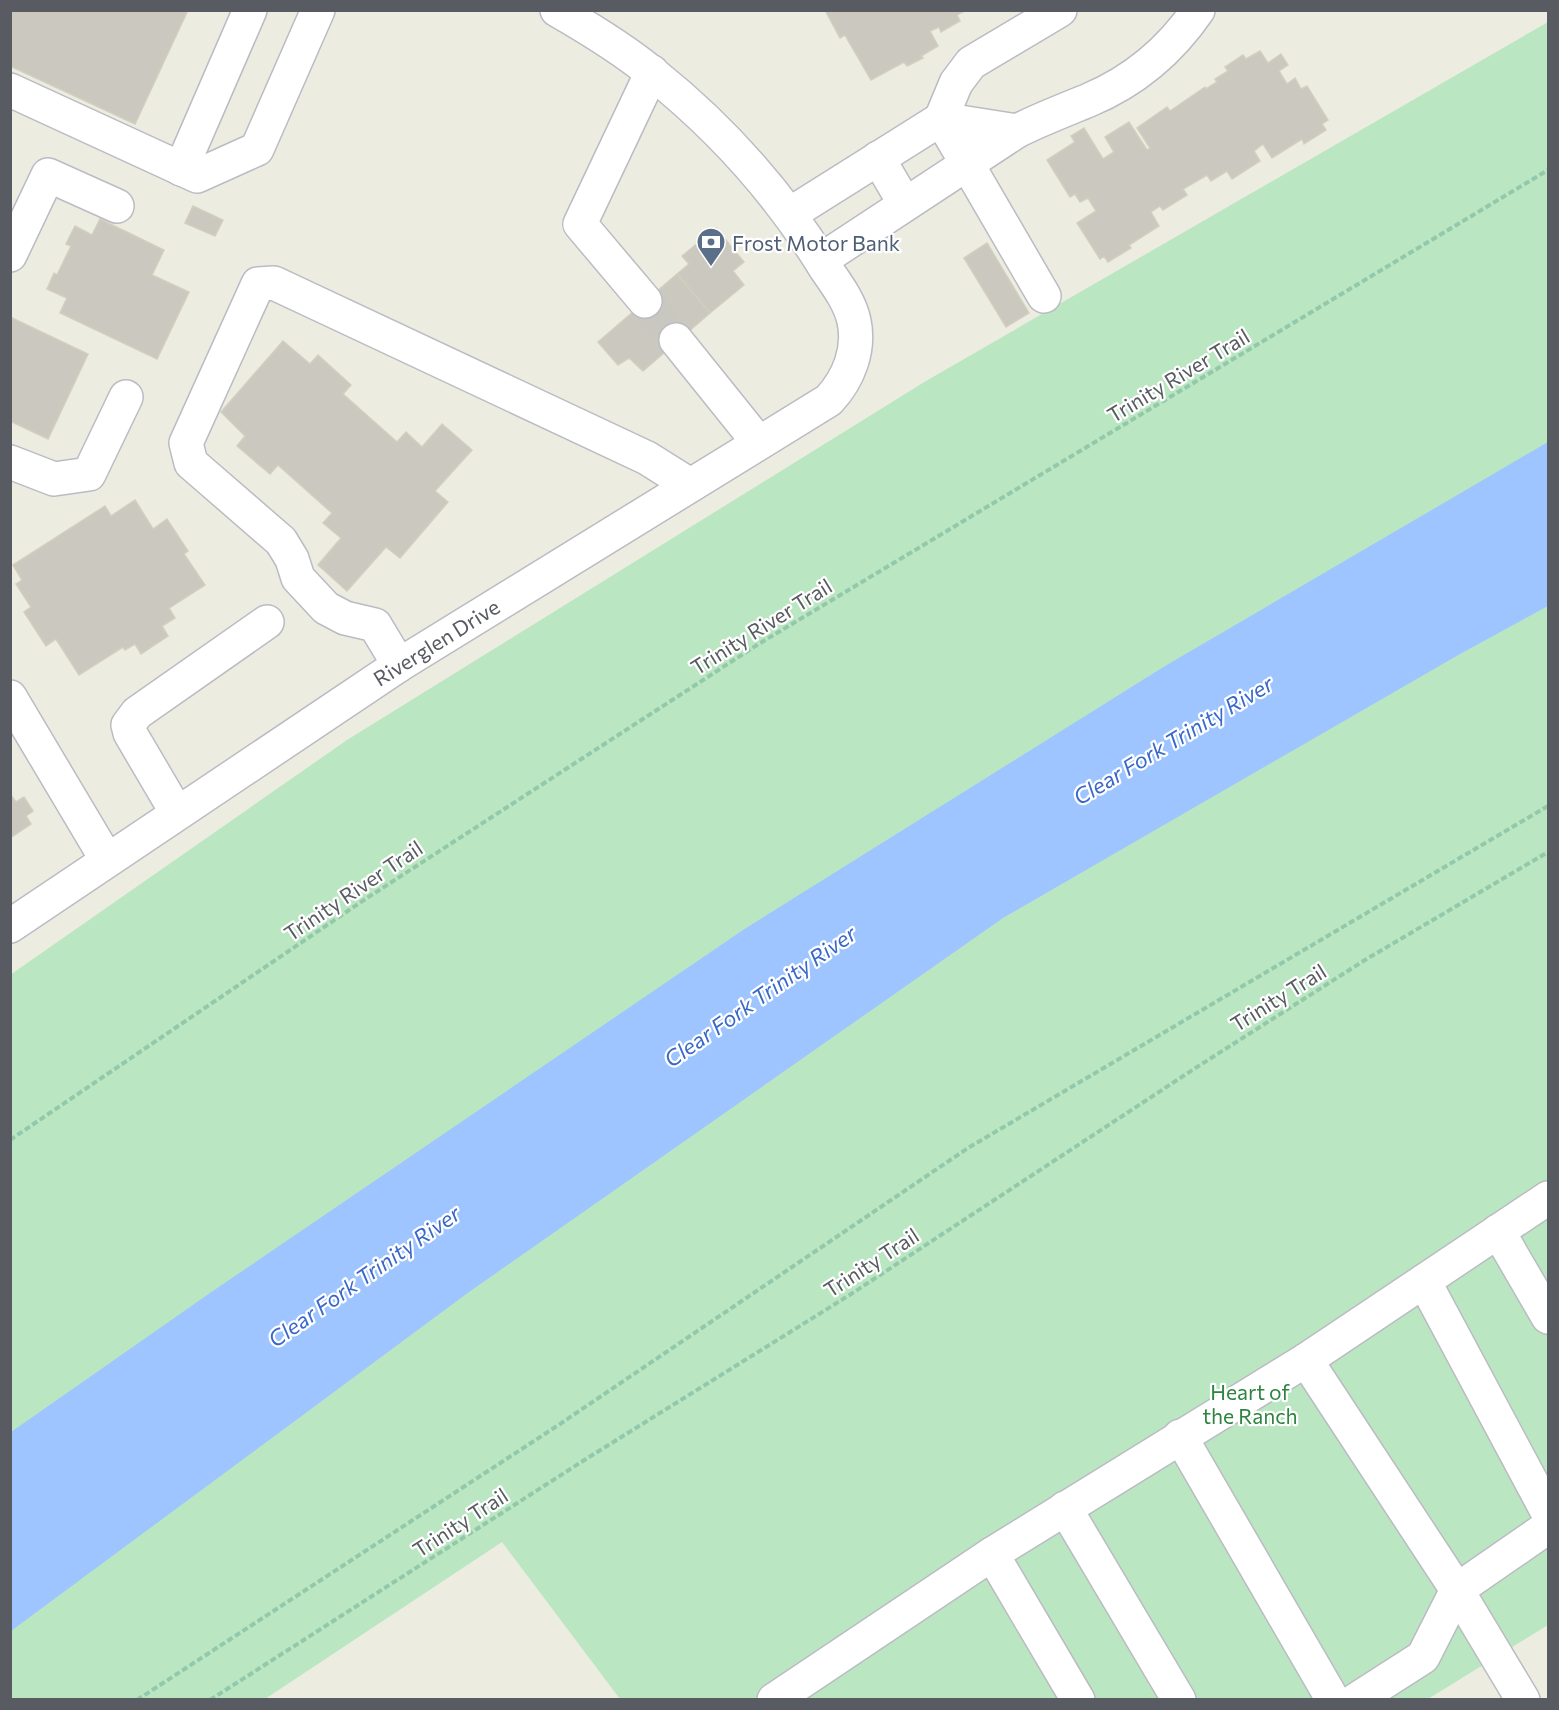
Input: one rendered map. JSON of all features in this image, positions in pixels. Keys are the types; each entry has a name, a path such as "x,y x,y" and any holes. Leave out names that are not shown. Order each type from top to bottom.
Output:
{"street":[{"path":"181,169 250,10"},
{"path":"10,90 197,176 257,148 318,10"},
{"path":"557,10 652,72 731,144 789,214 821,260 1017,131 1040,119 1090,100 1133,76 1153,62 1169,46 1184,30 1197,10"},
{"path":"789,214 941,119 956,83 971,63 1060,10"},
{"path":"645,301 580,224 652,72"},
{"path":"941,119 1017,131"},
{"path":"941,119 1044,296"},
{"path":"878,158 905,204"},
{"path":"10,255 48,175 117,206"},
{"name":"Riverglen Drive","path":"10,926 399,664 829,400 841,387 854,357 856,340 854,320 846,301 821,260"},
{"path":"399,664 375,626 345,618 326,608 298,578 292,559 281,541 191,463 186,443 258,284 274,282 647,459 690,485"},
{"path":"676,340 758,442"},
{"path":"10,462 54,479 89,474 126,397"},
{"path":"177,813 130,733 128,725 136,713 267,622"},
{"path":"10,697 107,860"},
{"path":"774,1700 992,1554 1305,1360 1548,1198"},
{"path":"1498,1231 1548,1317"},
{"path":"1424,1281 1548,1513"},
{"path":"1305,1360 1457,1590 1523,1700"},
{"path":"1180,1436 1334,1700"},
{"path":"1065,1508 1179,1700"},
{"path":"1356,1700 1423,1657 1457,1590 1548,1527"},
{"path":"992,1554 1078,1700"},
{"path":"1545,1700 1548,1697"}],"path":[{"name":"Trinity River Trail","path":"10,1140 364,900 757,645 1548,170"},
{"path":"138,1700 557,1426 968,1148 1548,806"},
{"name":"Trinity Trail","path":"210,1700 604,1447 848,1296 1206,1060 1365,960 1548,852"}],"green space":[{"name":"Heart of the Ranch","path":"1548,22 1548,1625 1428,1699 620,1699 502,1542 265,1699 11,1699 10,975 347,740 926,381"}],"water":[{"name":"Clear Fork Trinity River","path":"1548,442 1548,606 1460,654 1003,918 469,1292 11,1631 11,1432 210,1293 743,930 1165,666"}],"building":[{"path":"10,10 188,10 135,124 10,66"},
{"path":"825,10 966,10 957,15 960,21 941,32 939,27 930,31 938,46 921,56 923,58 907,66 904,62 871,80 845,35 840,38"},
{"path":"1260,51 1268,63 1281,54 1288,65 1279,71 1287,84 1295,78 1301,89 1307,86 1328,120 1322,124 1326,130 1304,144 1302,139 1272,158 1263,144 1254,151 1260,161 1232,179 1227,171 1211,181 1207,175 1183,189 1187,195 1163,210 1160,206 1151,212 1159,226 1129,245 1131,248 1108,262 1104,256 1100,259 1077,223 1096,211 1088,198 1080,202 1075,194 1070,197 1047,160 1075,142 1071,136 1084,128 1103,159 1114,152 1105,137 1129,122 1147,150 1150,148 1137,128 1167,107 1170,111 1205,87 1206,89 1217,82 1215,79 1228,71 1225,67 1243,55 1246,59"},
{"path":"193,206 223,220 215,236 185,223"},
{"path":"100,219 164,250 152,275 189,292 157,359 60,313 67,298 47,289 54,273 57,275 71,246 66,244 75,226 92,235"},
{"name":"Frost Motor Bank","path":"716,228 744,262 733,271 744,285 710,313 677,274 689,264 682,256"},
{"path":"987,243 1029,313 1006,327 964,258"},
{"path":"677,274 710,313 643,371 629,358 618,365 598,342"},
{"path":"10,317 88,354 48,439 10,421"},
{"path":"283,341 310,364 318,355 351,385 343,394 397,442 406,432 422,447 442,424 472,450 435,491 448,502 400,558 386,547 347,591 318,565 341,538 323,523 332,513 278,465 270,474 237,446 245,436 221,412"},
{"path":"135,500 153,529 167,519 188,551 184,554 205,585 169,608 175,618 162,626 168,636 141,654 135,644 125,650 123,647 79,675 56,639 46,646 24,612 31,607 16,584 22,580 13,565 105,506 111,516"},
{"path":"10,794 16,802 24,797 33,811 26,816 31,824 10,838"}],"tunnel":[{"path":"645,301 676,340"}],"place":[{"name":"Frost Motor Bank","path":"711,268"}]}
